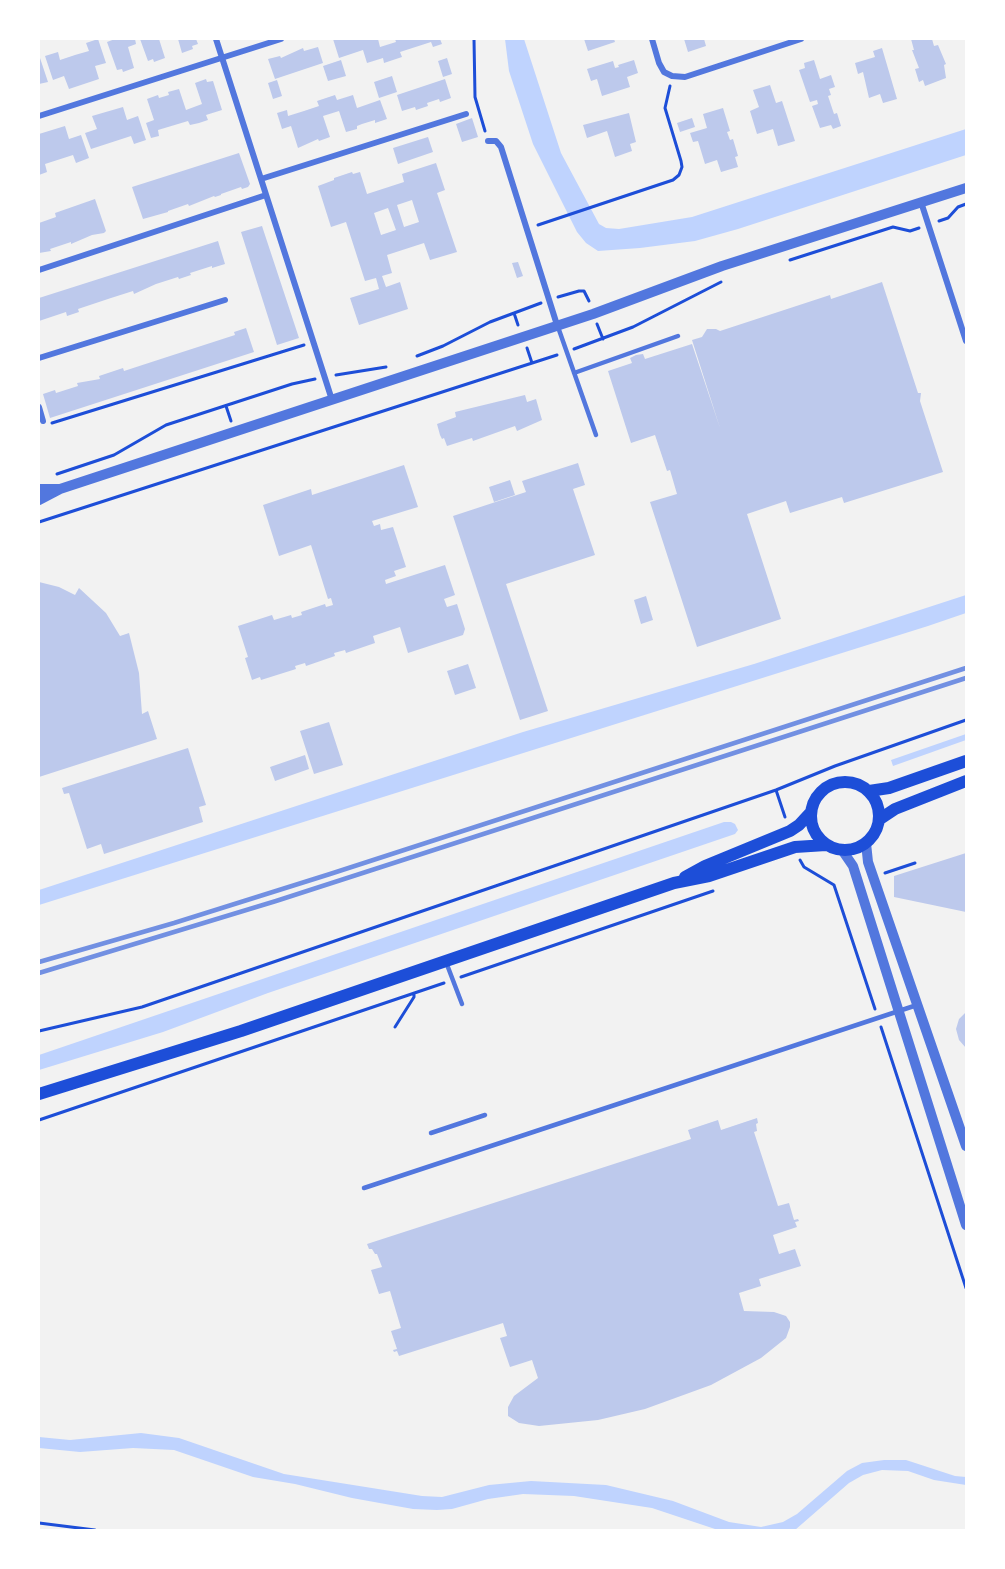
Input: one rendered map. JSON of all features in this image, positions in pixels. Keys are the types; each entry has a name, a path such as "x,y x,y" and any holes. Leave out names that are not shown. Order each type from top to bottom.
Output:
{"main road":[{"path":"869,791 889,788 966,762"},
{"path":"880,819 895,809 966,781"},
{"path":"39,1094 241,1031 674,883 709,876 795,847 826,845 851,850 866,843 876,832 880,819 879,808 869,791 860,785 838,782 820,792 813,801 812,825 817,836 826,845"},
{"path":"674,883 705,866 790,831 811,812"}],"street":[{"path":"216,39 332,400"},
{"path":"39,116 281,39"},
{"path":"651,39 664,72 672,76 685,77 801,39"},
{"path":"261,179 466,114"},
{"path":"488,141 496,141 501,147 557,325"},
{"path":"39,500 60,489 593,314 722,267 966,188"},
{"path":"39,270 266,195"},
{"path":"921,202 966,341"},
{"path":"39,358 225,300"},
{"path":"39,407 44,423"},
{"path":"39,489 60,489"},
{"path":"866,843 868,862 966,1146"},
{"path":"842,850 853,866 966,1225"}],"lane":[{"path":"557,325 596,435"},
{"path":"574,374 678,336"},
{"path":"446,961 462,1004"},
{"path":"364,1188 918,1004"},
{"path":"431,1133 485,1115"}],"path":[{"path":"474,39 475,97 488,141"},
{"path":"550,221 673,180 679,175 682,167 681,161 665,108 672,76"},
{"path":"790,260 893,227 910,231 948,218 958,207 966,204"},
{"path":"39,522 566,352 633,327 722,282"},
{"path":"411,358 443,346 490,322 548,300"},
{"path":"44,423 313,342"},
{"path":"54,475 114,455 166,425 292,384 324,376 390,366"},
{"path":"39,1031 154,1003 776,790 966,720"},
{"path":"800,861 804,867 834,885 966,1288"},
{"path":"39,1120 722,888"},
{"path":"395,1027 414,997 414,993"},
{"path":"39,1523 95,1530"}],"water":[{"path":"505,39 524,39 561,153 599,224 606,228 619,229 692,217 966,129 966,155 695,241 598,251 586,243 577,232 533,144 509,71"},
{"path":"966,595 966,613 928,626 39,905 39,890 523,732 754,664"},
{"path":"966,734 966,740 893,766 891,760"},
{"path":"724,822 735,824 738,830 735,834 268,993 163,1032 39,1070 39,1055"},
{"path":"141,1433 179,1438 284,1474 422,1496 442,1497 489,1485 531,1481 606,1485 673,1501 729,1522 761,1527 783,1522 797,1514 847,1471 862,1463 906,1460 955,1476 966,1477 966,1485 934,1480 908,1471 882,1470 863,1475 849,1483 795,1530 718,1530 652,1508 574,1496 523,1494 488,1499 452,1509 413,1509 253,1477 174,1450 133,1448 80,1452 39,1448 39,1437 70,1440"}],"building":[{"path":"98,39 106,63 95,66 99,79 69,89 64,76 53,80 45,56 58,52 60,60 89,51 86,43"},
{"path":"115,39 135,39 136,44 128,47 134,68 123,72 122,69 117,70 107,42"},
{"path":"140,39 159,39 165,58 154,62 153,59 148,61"},
{"path":"178,39 196,39 198,44 192,46 193,49 182,53"},
{"path":"333,39 378,39 380,47 396,42 395,39 440,39 442,44 433,47 431,42 400,52 402,57 384,63 383,58 367,63 363,50 339,58"},
{"path":"584,39 614,39 615,42 588,51"},
{"path":"684,39 704,39 706,46 688,52"},
{"path":"911,39 932,39 934,46 938,45 946,64 944,65 946,78 925,86 923,80 919,82 915,69 919,68 912,50 914,50"},
{"path":"318,47 323,63 275,79 268,59 280,56 281,58 303,48 304,51"},
{"path":"882,48 897,99 883,103 880,94 869,98 863,72 858,74 855,63 875,57 873,51"},
{"path":"39,55 48,82 39,84"},
{"path":"447,58 452,74 443,77 438,61"},
{"path":"341,60 346,76 328,81 323,66"},
{"path":"634,60 638,73 627,77 630,87 602,96 597,79 591,81 587,69 613,61 615,68"},
{"path":"814,60 820,79 831,75 835,87 829,89 831,95 828,96 841,126 833,129 831,125 820,128 812,106 818,104 817,100 810,102 799,70 805,68 804,63"},
{"path":"392,76 397,92 379,98 374,82"},
{"path":"206,79 207,82 213,81 222,110 206,115 208,120 199,123 190,125 188,121 158,130 159,136 151,138 146,123 154,120 147,99 158,95 159,98 169,95 168,92 179,89 186,110 202,104 195,83"},
{"path":"445,79 451,98 427,103 428,106 416,110 415,107 402,111 397,95"},
{"path":"277,80 282,96 273,99 268,83"},
{"path":"770,85 776,103 782,101 795,141 778,146 773,129 757,134 750,111 759,107 753,90"},
{"path":"335,95 337,100 353,95 357,108 380,100 387,119 362,124 357,126 357,129 346,132 339,111 323,116 330,137 319,141 318,139 298,148 291,126 282,129 277,113 287,110 288,116 319,106 317,101"},
{"path":"123,107 127,120 138,116 146,140 134,144 131,136 91,149 85,133 97,129 92,116"},
{"path":"723,108 730,131 727,132 730,140 733,139 738,156 735,157 738,167 721,172 717,160 705,164 698,141 693,142 690,133 707,128 703,114"},
{"path":"629,113 636,142 630,144 632,151 615,157 607,131 587,138 583,125"},
{"path":"472,118 478,137 462,142 456,124"},
{"path":"692,118 695,127 680,132 677,123"},
{"path":"65,126 69,139 81,135 89,158 76,163 73,155 45,164 47,172 39,175 39,134"},
{"path":"428,137 433,152 398,164 393,148"},
{"path":"239,153 250,184 248,187 242,189 241,187 189,206 188,204 143,219 132,187"},
{"path":"436,163 445,190 437,193 457,252 430,260 424,243 387,255 392,273 382,276 386,287 400,282 408,309 359,325 350,298 379,289 376,278 365,281 346,222 331,227 318,186 352,172 353,174 360,172 367,194 404,182 402,174","holes":["412,200 419,222 404,227 397,205","388,208 396,230 381,235 374,213"]},
{"path":"95,199 106,231 104,233 39,253 39,223 56,217 55,213"},
{"path":"262,226 299,338 277,345 241,232"},
{"path":"218,241 225,264 156,284 134,294 133,291 111,298 78,309 79,312 67,316 66,312 39,321 39,298"},
{"path":"518,262 523,276 517,278 512,263"},
{"path":"882,282 918,393 921,393 920,401 943,472 844,503 842,497 790,513 786,501 747,514 781,619 697,647 650,502 677,494 670,470 667,471 655,435 631,443 608,371 632,363 630,358 636,355 643,354 645,359 692,344 720,428 692,340 702,337 707,329 720,331 830,295 831,299"},
{"path":"246,328 254,352 50,418 43,394 55,390 56,393 78,386 77,383 100,379 99,376 123,368 124,371 235,335 234,332"},
{"path":"525,395 527,402 536,399 542,420 517,431 515,426 473,441 472,438 447,446 440,435 437,424 456,417 455,412"},
{"path":"578,463 585,485 573,489 595,555 506,584 548,711 520,720 453,516 526,492 522,481"},
{"path":"404,465 418,507 372,521 374,526 380,524 381,530 393,527 406,567 394,571 396,576 385,580 386,584 445,565 455,595 444,599 447,607 457,604 465,629 463,635 408,653 400,627 373,636 375,643 346,653 345,650 334,653 335,656 306,666 305,663 295,666 296,669 261,680 260,677 252,680 245,658 248,657 238,626 272,615 274,620 291,615 292,618 302,615 301,612 325,604 326,607 333,605 331,598 328,599 311,545 279,556 263,505 311,489 312,495"},
{"path":"510,480 515,495 494,502 489,487"},
{"path":"39,582 59,587 75,595 79,588 106,613 120,636 129,633 139,673 142,714 148,711 157,739 39,777"},
{"path":"646,596 653,620 641,624 634,600"},
{"path":"468,664 476,688 455,695 447,671"},
{"path":"329,722 343,765 314,774 300,731"},
{"path":"188,748 206,805 199,807 203,822 104,854 101,844 87,849 69,793 64,794 62,788"},
{"path":"305,755 309,769 275,781 270,767"},
{"path":"966,853 966,912 894,897 894,876"},
{"path":"966,1012 966,1048 959,1040 956,1029 959,1019"},
{"path":"757,1118 757,1131 754,1132 778,1206 789,1203 794,1220 799,1221 795,1222 797,1227 773,1235 779,1254 795,1249 801,1266 759,1279 761,1286 739,1293 744,1311 774,1312 786,1316 790,1322 786,1338 761,1358 711,1385 645,1409 598,1420 539,1426 519,1423 508,1416 508,1407 514,1396 538,1378 532,1360 510,1367 500,1338 507,1336 503,1323 399,1356 397,1351 394,1352 393,1350 397,1349 391,1331 401,1328 390,1291 379,1294 371,1270 382,1267 377,1254 369,1249 367,1244 691,1139 688,1130 718,1120 721,1130"}],"railway":[{"path":"39,962 330,874 966,668"},
{"path":"39,973 276,901 966,678"}]}
